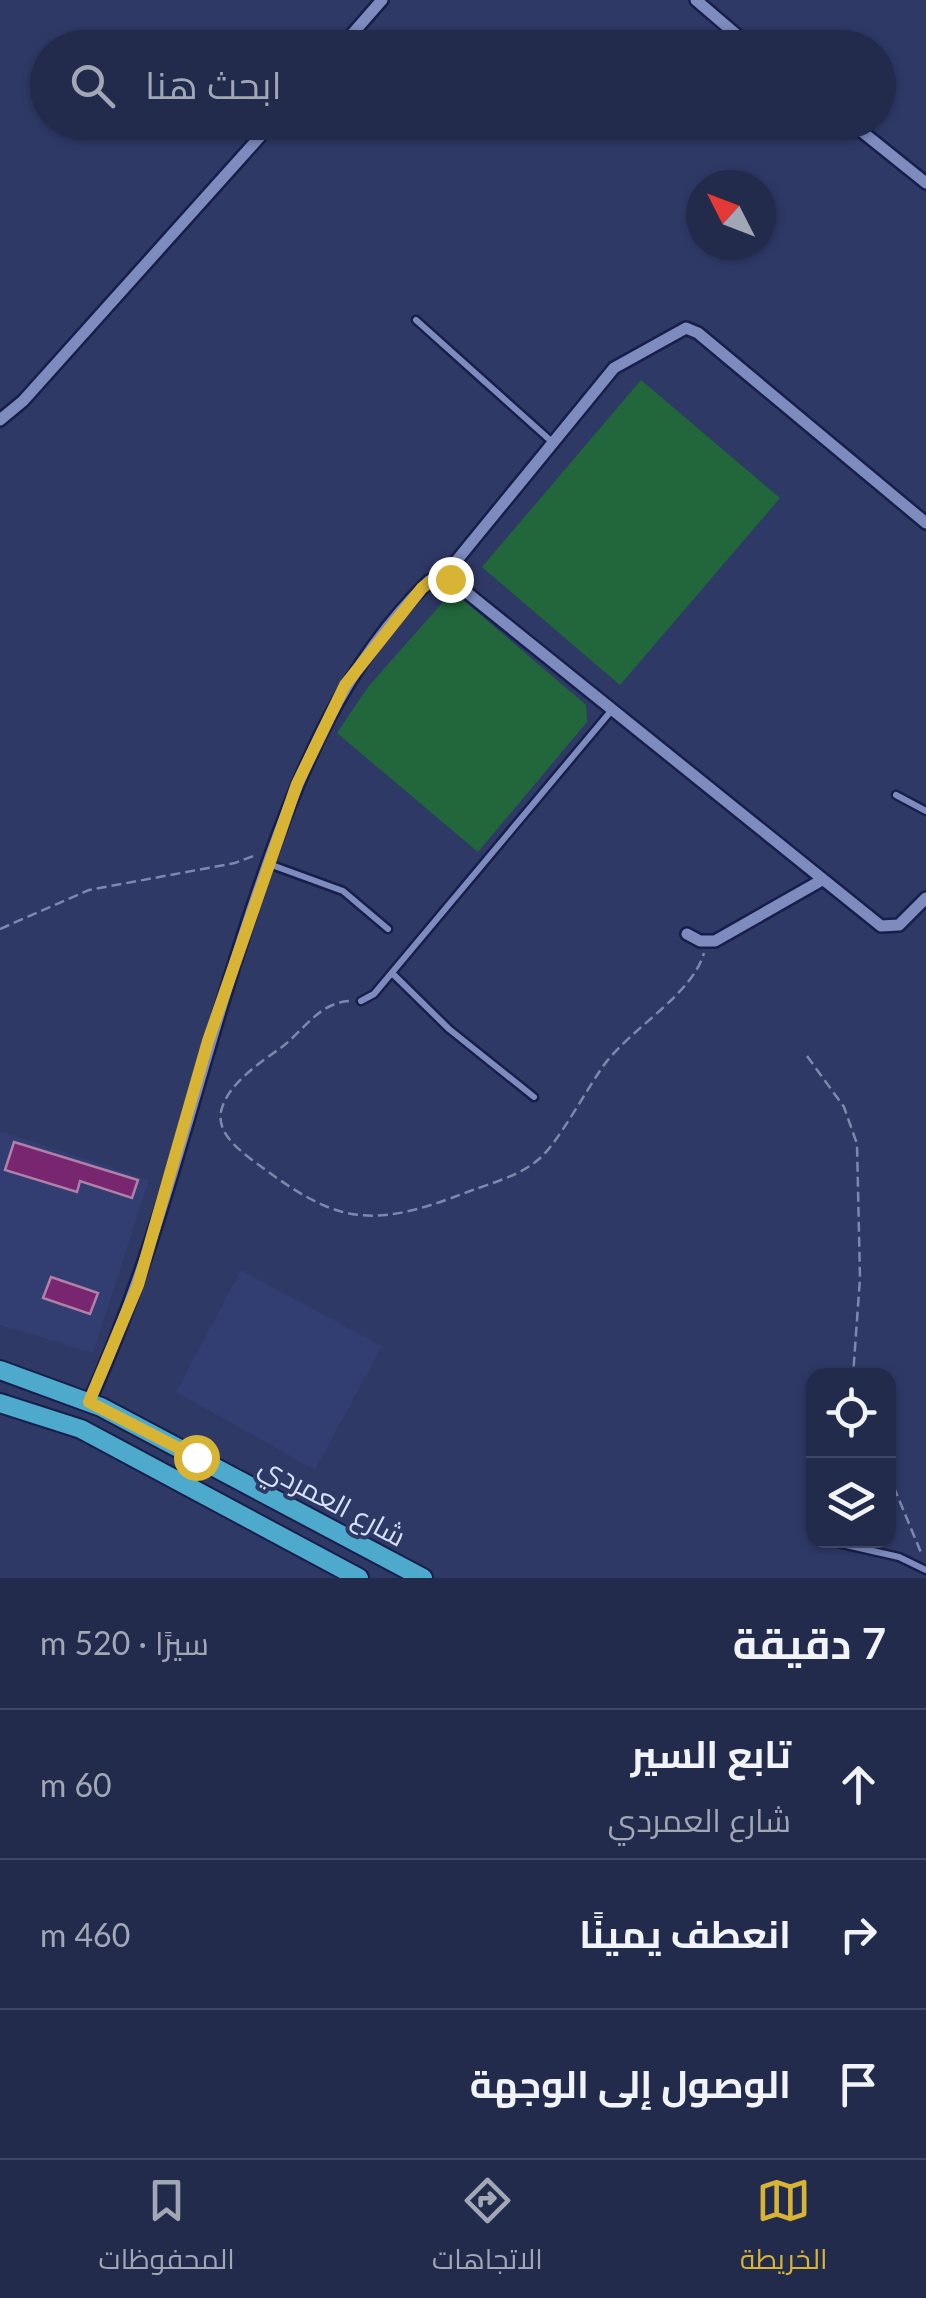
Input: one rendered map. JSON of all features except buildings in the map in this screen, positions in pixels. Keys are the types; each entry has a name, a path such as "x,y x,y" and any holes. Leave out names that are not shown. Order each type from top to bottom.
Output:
{"main road":[{"name":"شارع العمردي","path":"0,1370 89,1402 423,1578"},
{"name":"شارع العمردي","path":"0,1403 82,1429 360,1578"}],"street":[{"path":"356,30 382,0"},
{"path":"696,0 731,30"},
{"path":"0,420 23,401 256,140"},
{"path":"872,140 926,183"},
{"path":"89,1402 138,1285 208,1041 275,843 314,745 345,685 422,588 444,576 614,368 673,331 693,329 926,524"},
{"path":"444,576 881,926 900,925 926,898"},
{"path":"687,934 707,942 822,880"}],"lane":[{"path":"416,320 551,442"},
{"path":"361,1001 374,994 611,711"},
{"path":"896,795 926,811"},
{"path":"268,864 343,891 388,929"},
{"path":"392,973 449,1029 534,1097"},
{"path":"858,1548 926,1568"}],"path":[{"path":"0,929 90,890 235,863 275,843"},
{"path":"361,1001 326,1006 237,1086 222,1107 220,1119 239,1150 311,1201 350,1216 407,1214 482,1187 540,1158 622,1042 696,974 707,942"},
{"path":"807,1056 844,1107 856,1144 860,1278 853,1368"},
{"path":"896,1492 926,1568"}],"shaded area":[{"path":"0,1131 149,1180 93,1353 0,1325"},
{"path":"241,1270 382,1346 315,1470 176,1392"}],"green space":[{"path":"641,380 780,498 620,685 482,567"},
{"path":"461,598 586,705 587,722 478,852 337,733 368,687 443,602"}],"route":[{"path":"196,1457 89,1402 138,1285 208,1041 245,928 314,745 345,685 422,588 436,577 450,579"}]}
